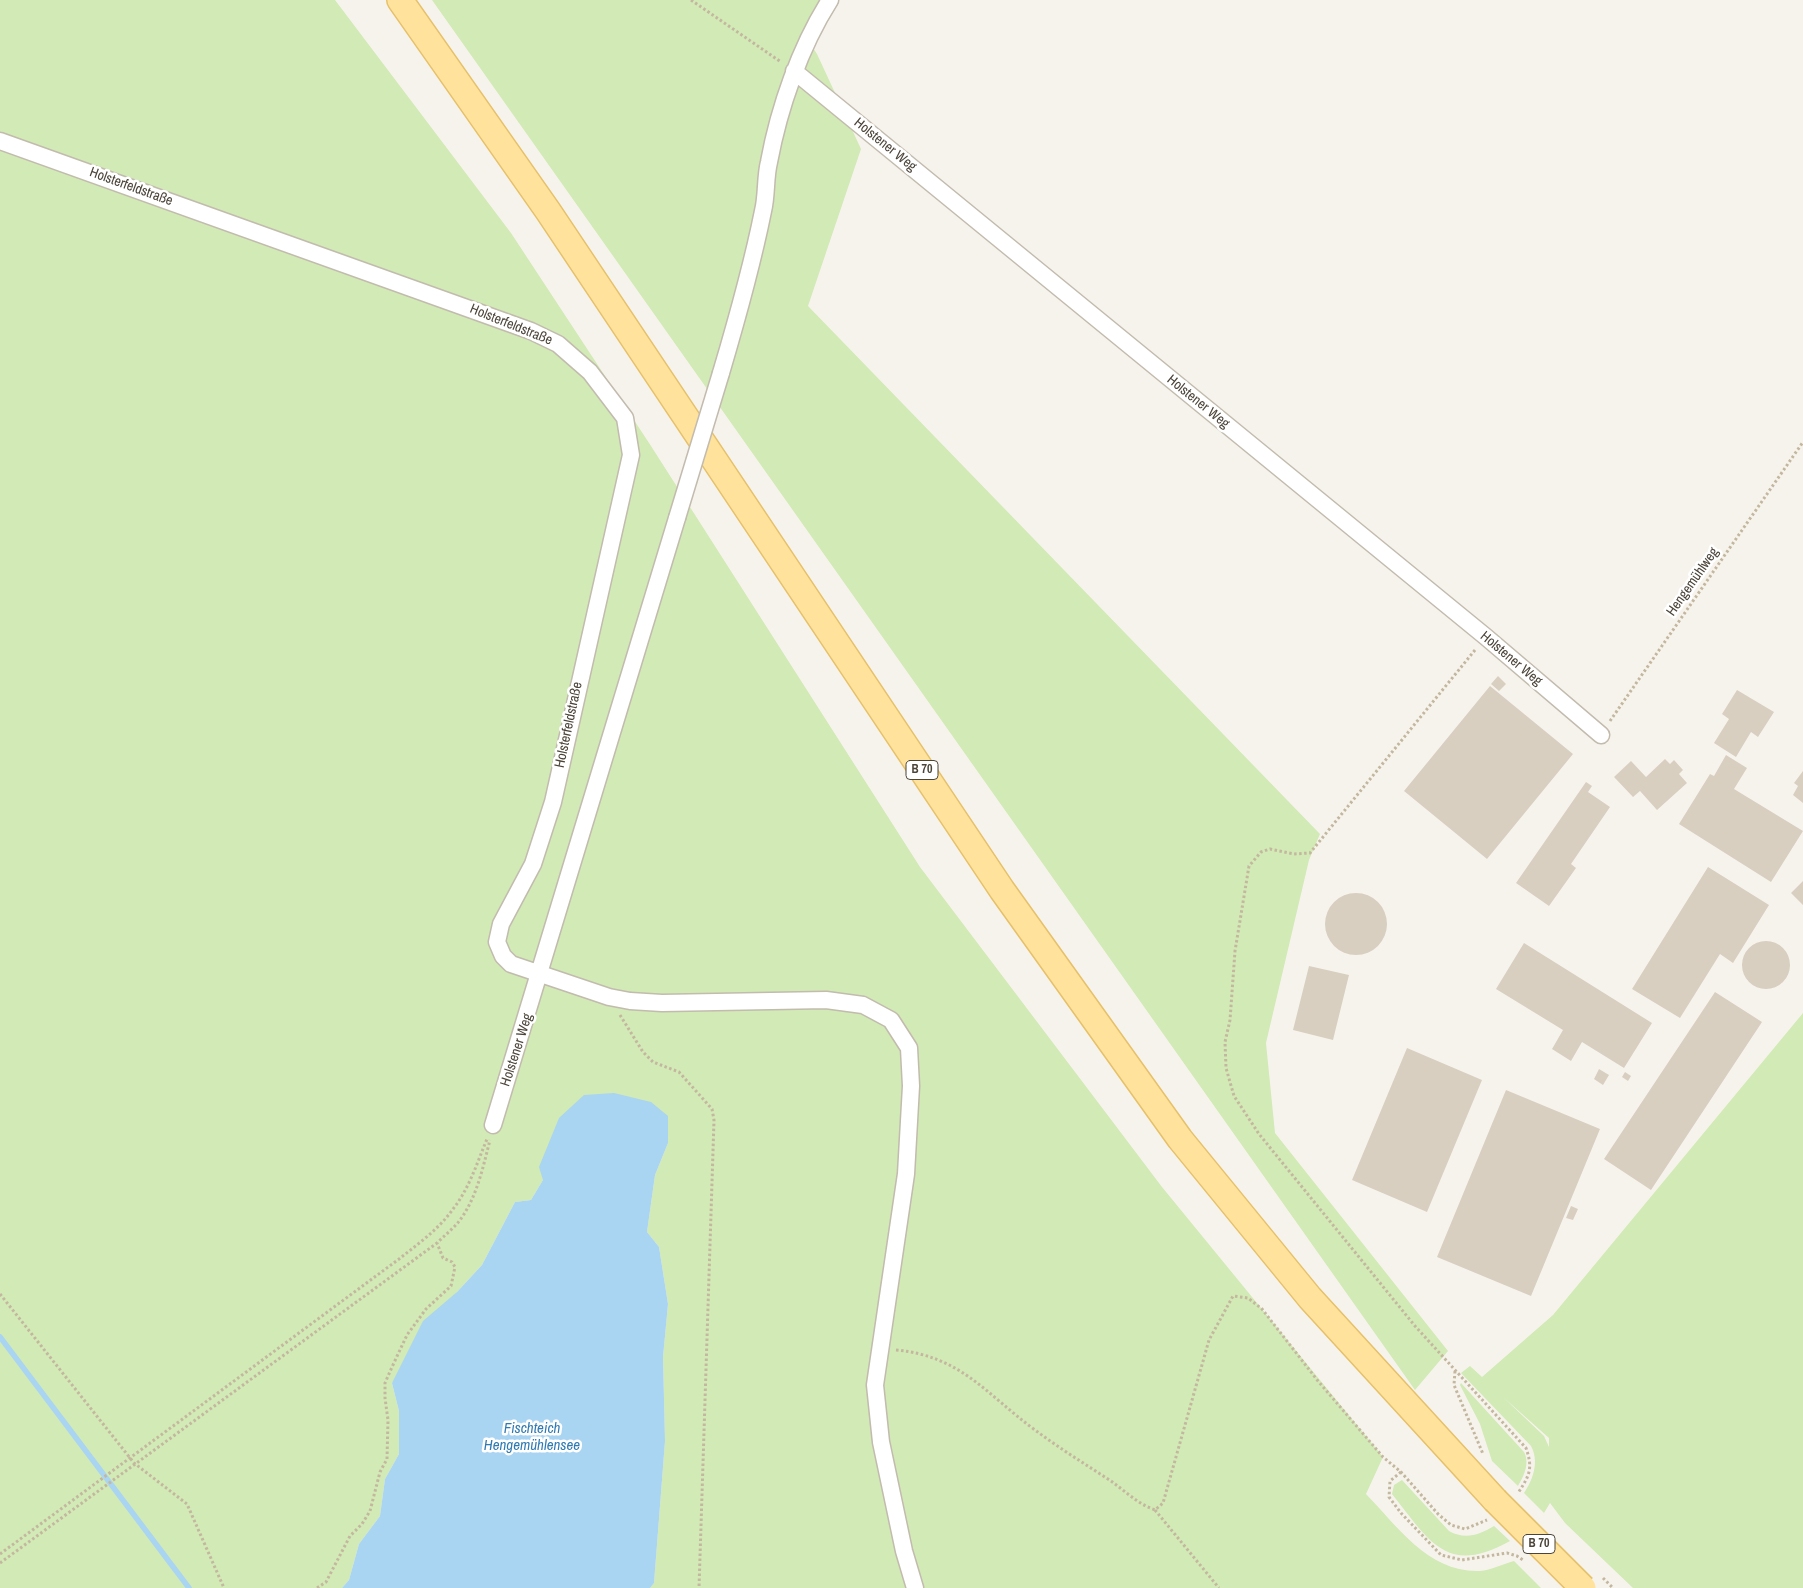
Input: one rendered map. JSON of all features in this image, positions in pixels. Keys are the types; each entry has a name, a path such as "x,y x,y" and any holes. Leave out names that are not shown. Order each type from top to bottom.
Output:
{"main road":[{"name":"B 70","path":"400,0 548,212 1002,890 1180,1139 1310,1298 1495,1500 1583,1588"}],"street":[{"path":"794,71 809,38 830,0"},
{"name":"Holstener Weg","path":"493,1125 743,301 764,209 768,162 794,71 1486,637 1601,734"},
{"name":"Holsterfeldstraße","path":"0,141 531,331 558,344 590,372 625,418 631,455 553,802 533,864 501,924 497,942 503,956 510,964 609,997 662,1003 826,1000 863,1005 891,1020 909,1048 911,1086 906,1174 875,1385 881,1442 904,1551 915,1588"}],"path":[{"path":"691,0 794,71"},
{"name":"Hengemühlweg","path":"1601,734 1803,442"},
{"path":"1486,637 1310,853 1294,854 1270,849 1261,852 1249,866 1235,951 1230,1020 1225,1042 1226,1068 1234,1096 1259,1134 1415,1326 1455,1371 1454,1385 1482,1452 1488,1460"},
{"path":"609,997 642,1052 653,1062 679,1072 712,1108 714,1120 699,1588"},
{"path":"0,1563 438,1242 460,1220 473,1196 481,1175 493,1125"},
{"path":"0,1554 399,1259 438,1227 454,1210 466,1190 493,1125"},
{"path":"317,1588 326,1582 335,1569 350,1536 362,1524 370,1512 380,1472 388,1459 388,1420 385,1383 392,1367 407,1335 426,1309 451,1286 455,1267 452,1262 442,1258 438,1242"},
{"path":"0,1294 134,1464 187,1504 224,1588"},
{"path":"1155,1510 1163,1503 1209,1340 1233,1296 1248,1298 1262,1309 1318,1382"},
{"path":"880,1348 913,1351 942,1360 963,1371 1034,1429 1143,1506 1155,1510 1220,1588"},
{"path":"1401,1472 1390,1481 1389,1496 1401,1513 1441,1555 1462,1560 1507,1553 1517,1556 1525,1562"}],"green space":[{"path":"0,0 335,0 511,233 651,446 920,867 1162,1187 1383,1457 1366,1494 1416,1546 1430,1556 1462,1570 1480,1571 1514,1561 1541,1588 650,1588 654,1583 665,1441 663,1357 668,1304 659,1247 647,1232 655,1175 668,1143 543,1180 531,1200 515,1202 482,1265 457,1292 392,1383 399,1411 399,1454 385,1479 380,1516 359,1544 349,1580 342,1588 0,1588"},
{"path":"432,0 827,0 806,37 817,54 861,149 808,306 1320,834 1309,860 1266,1043 1275,1133 1448,1351 1415,1390"},
{"path":"1803,1013 1803,1588 1633,1588 1565,1523 1550,1503 1544,1513 1524,1493 1535,1464 1531,1446 1461,1373 1470,1366 1482,1377 1553,1315","holes":["1503,1397 1549,1438 1549,1447 1544,1436"]},
{"path":"1461,1383 1524,1452 1526,1465 1518,1486 1492,1461 1480,1424 1460,1385"},
{"path":"1402,1480 1449,1531 1466,1536 1483,1532 1494,1526 1510,1541 1488,1551 1470,1555 1454,1554 1441,1548 1417,1526 1392,1494 1394,1485"}],"water":[{"name":"Fischteich Hengemühlensee","path":"614,1093 651,1102 668,1116 668,1143 655,1175 647,1232 659,1247 668,1304 663,1357 665,1441 654,1583 650,1588 342,1588 349,1580 359,1544 380,1516 385,1479 399,1454 399,1411 392,1383 423,1321 457,1292 482,1265 515,1202 531,1200 543,1180 539,1167 559,1118 584,1095"}],"building":[{"path":"1498,676 1506,684 1499,691 1491,684"},
{"path":"1490,686 1573,754 1487,859 1404,791"},
{"path":"1737,690 1774,712 1758,737 1751,732 1736,757 1714,743 1729,719 1722,714"},
{"path":"1726,755 1747,768 1734,789 1803,831 1771,882 1679,824 1710,774 1714,776"},
{"path":"1665,759 1670,764 1674,760 1683,770 1679,774 1687,783 1657,810 1640,791 1633,797 1614,777 1631,761 1646,777"},
{"path":"1803,771 1803,803 1793,795 1798,786 1794,783"},
{"path":"1586,782 1592,786 1588,792 1610,807 1571,864 1576,868 1549,906 1516,883"},
{"path":"1708,867 1769,905 1733,963 1720,954 1680,1018 1632,989"},
{"path":"1803,881 1803,905 1791,893"},
{"path":"1356,893 1368,896 1378,902 1384,912 1387,924 1384,936 1378,946 1368,952 1356,955 1344,952 1334,946 1328,936 1325,924 1328,912 1334,902 1344,896"},
{"path":"1766,941 1775,943 1783,948 1788,956 1790,965 1788,974 1783,982 1775,987 1766,989 1757,987 1749,982 1744,974 1742,965 1744,956 1749,948 1757,943"},
{"path":"1524,943 1652,1023 1624,1068 1582,1042 1571,1061 1552,1049 1563,1030 1496,989"},
{"path":"1309,966 1349,975 1333,1040 1293,1030"},
{"path":"1715,992 1762,1022 1651,1190 1604,1159"},
{"path":"1407,1048 1482,1080 1427,1212 1352,1180"},
{"path":"1599,1069 1609,1075 1603,1085 1594,1079"},
{"path":"1625,1072 1631,1076 1628,1081 1622,1077"},
{"path":"1506,1090 1600,1129 1531,1296 1437,1257"},
{"path":"1571,1206 1578,1209 1573,1220 1566,1218"}],"waterway":[{"path":"0,1337 189,1588"}]}
